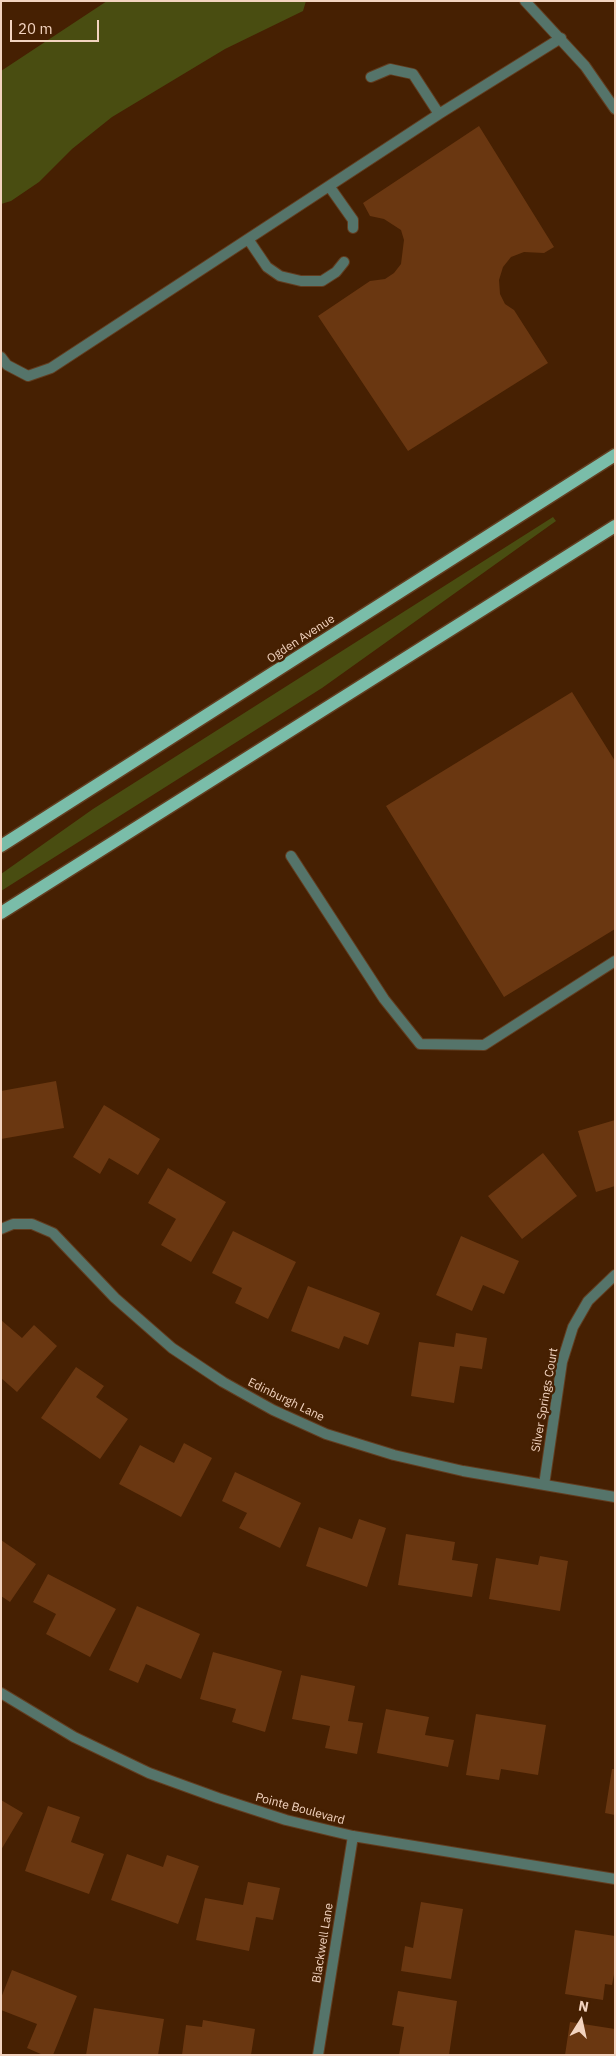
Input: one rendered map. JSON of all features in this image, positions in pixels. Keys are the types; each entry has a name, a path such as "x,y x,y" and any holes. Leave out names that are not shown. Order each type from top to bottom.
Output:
{"main road":[{"name":"Ogden Avenue","path":"1,846 615,455"},
{"path":"1,913 615,526"}],"street":[{"path":"525,1 585,66 613,103"},
{"path":"1,357 7,365 28,376 51,368 439,114 560,38"},
{"path":"371,77 390,69 413,74 439,114"},
{"path":"329,186 353,220 352,228"},
{"path":"248,239 267,267 280,276 301,281 322,281 336,272 344,262"},
{"path":"291,856 384,999 420,1044 484,1045 615,962"},
{"name":"Edinburgh Lane","path":"1,1229 13,1224 32,1224 53,1232 115,1298 172,1348 223,1382 273,1410 326,1434 394,1455 463,1471 615,1497"},
{"name":"Silver Springs Court","path":"544,1485 562,1362 573,1327 588,1301 615,1275"},
{"name":"Pointe Boulevard","path":"1,1693 74,1737 149,1773 286,1820 353,1836 615,1879"},
{"name":"Blackwell Lane","path":"318,2055 353,1836"}],"green space":[{"path":"107,1 306,1 303,11 225,49 112,117 72,149 39,182 11,201 1,204 1,71"},
{"path":"553,517 556,521 322,688 1,891 1,874 93,809"}],"building":[{"path":"479,126 554,247 544,253 524,252 511,257 503,267 499,280 500,294 505,304 514,310 548,363 408,451 318,316 370,281 385,279 394,273 401,264 404,240 401,230 384,219 370,216 363,203"},
{"path":"572,692 615,761 615,929 504,997 386,806"},
{"path":"56,1081 64,1128 1,1139 1,1091"},
{"path":"104,1105 160,1139 138,1175 109,1158 100,1174 73,1157"},
{"path":"615,1120 615,1186 596,1192 578,1131"},
{"path":"543,1153 577,1196 522,1239 488,1196"},
{"path":"168,1168 226,1202 191,1262 161,1245 176,1219 148,1203"},
{"path":"233,1231 296,1262 268,1319 235,1303 242,1288 212,1273"},
{"path":"461,1236 519,1261 504,1294 483,1285 472,1311 436,1295"},
{"path":"308,1286 380,1313 368,1345 344,1336 339,1349 291,1331"},
{"path":"1,1320 22,1338 34,1325 57,1346 17,1392 1,1378"},
{"path":"456,1333 487,1338 482,1369 460,1366 454,1403 411,1396 419,1342 454,1347"},
{"path":"76,1367 104,1386 96,1397 128,1419 100,1459 41,1418"},
{"path":"184,1443 212,1458 181,1517 119,1484 140,1445 174,1463"},
{"path":"235,1472 301,1503 280,1548 239,1528 247,1513 222,1501"},
{"path":"359,1519 386,1528 367,1587 306,1566 319,1527 352,1539"},
{"path":"406,1534 455,1542 452,1560 478,1564 472,1597 398,1585"},
{"path":"1,1540 36,1564 10,1602 1,1596"},
{"path":"540,1556 568,1561 560,1611 489,1599 496,1558 538,1565"},
{"path":"48,1574 116,1609 90,1657 46,1634 56,1614 33,1602"},
{"path":"137,1606 200,1634 181,1679 146,1664 138,1683 109,1670"},
{"path":"213,1652 282,1671 265,1732 232,1722 236,1709 200,1699"},
{"path":"301,1675 355,1686 348,1721 363,1723 357,1754 325,1748 330,1726 292,1719"},
{"path":"386,1709 429,1717 425,1735 454,1740 448,1767 377,1753"},
{"path":"476,1714 546,1725 538,1775 501,1769 499,1780 466,1775"},
{"path":"612,1769 615,1769 615,1815 605,1813"},
{"path":"1,1800 23,1813 1,1850"},
{"path":"48,1806 80,1817 71,1842 104,1854 89,1894 25,1871"},
{"path":"127,1854 163,1867 167,1855 199,1866 178,1924 111,1900"},
{"path":"248,1882 280,1888 273,1920 256,1917 249,1951 196,1940 205,1898 243,1905"},
{"path":"421,1902 463,1909 451,1979 401,1971 405,1946 413,1948"},
{"path":"575,1930 615,1936 615,1969 612,1985 605,1984 603,2000 565,1994"},
{"path":"12,1970 77,1996 53,2055 43,2055 27,2048 37,2024 1,2010 1,1998"},
{"path":"398,1991 457,2001 449,2055 399,2055 404,2027 392,2025"},
{"path":"94,2008 164,2019 158,2055 86,2055"},
{"path":"203,2020 255,2029 251,2055 182,2055 186,2025 202,2027"},
{"path":"570,2022 615,2029 615,2055 565,2055"}]}
